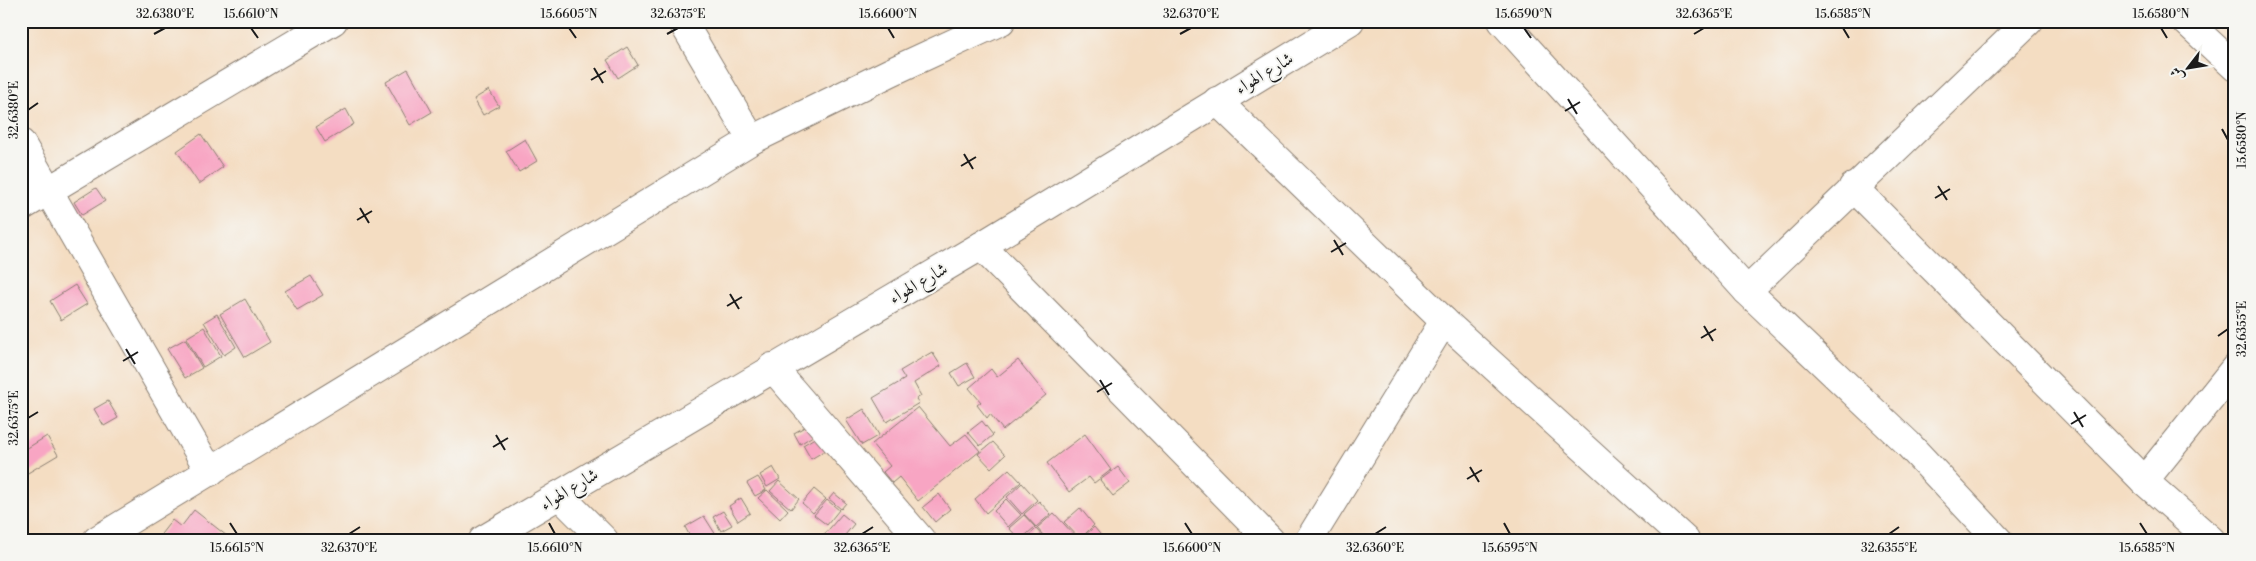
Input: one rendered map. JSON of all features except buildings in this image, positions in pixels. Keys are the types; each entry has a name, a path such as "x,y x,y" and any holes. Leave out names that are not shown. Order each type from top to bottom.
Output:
{"street":[{"path":"21,207 333,21"},
{"path":"682,21 752,140"},
{"path":"97,540 752,140 891,72 1002,21"},
{"name":"شارع الهواء","path":"483,540 772,367 981,246 1350,21"},
{"path":"1502,21 1747,291 1908,444 1998,540"},
{"path":"1747,291 1853,187 2029,21"},
{"path":"2186,21 2235,67"},
{"path":"1216,101 1444,321 1685,540"},
{"path":"21,143 210,472"},
{"path":"1853,187 2144,480 2211,540"},
{"path":"981,246 1270,540"},
{"path":"1309,540 1444,321"},
{"path":"772,367 920,540"},
{"path":"2144,480 2235,368"},
{"path":"559,495 604,540"}]}
